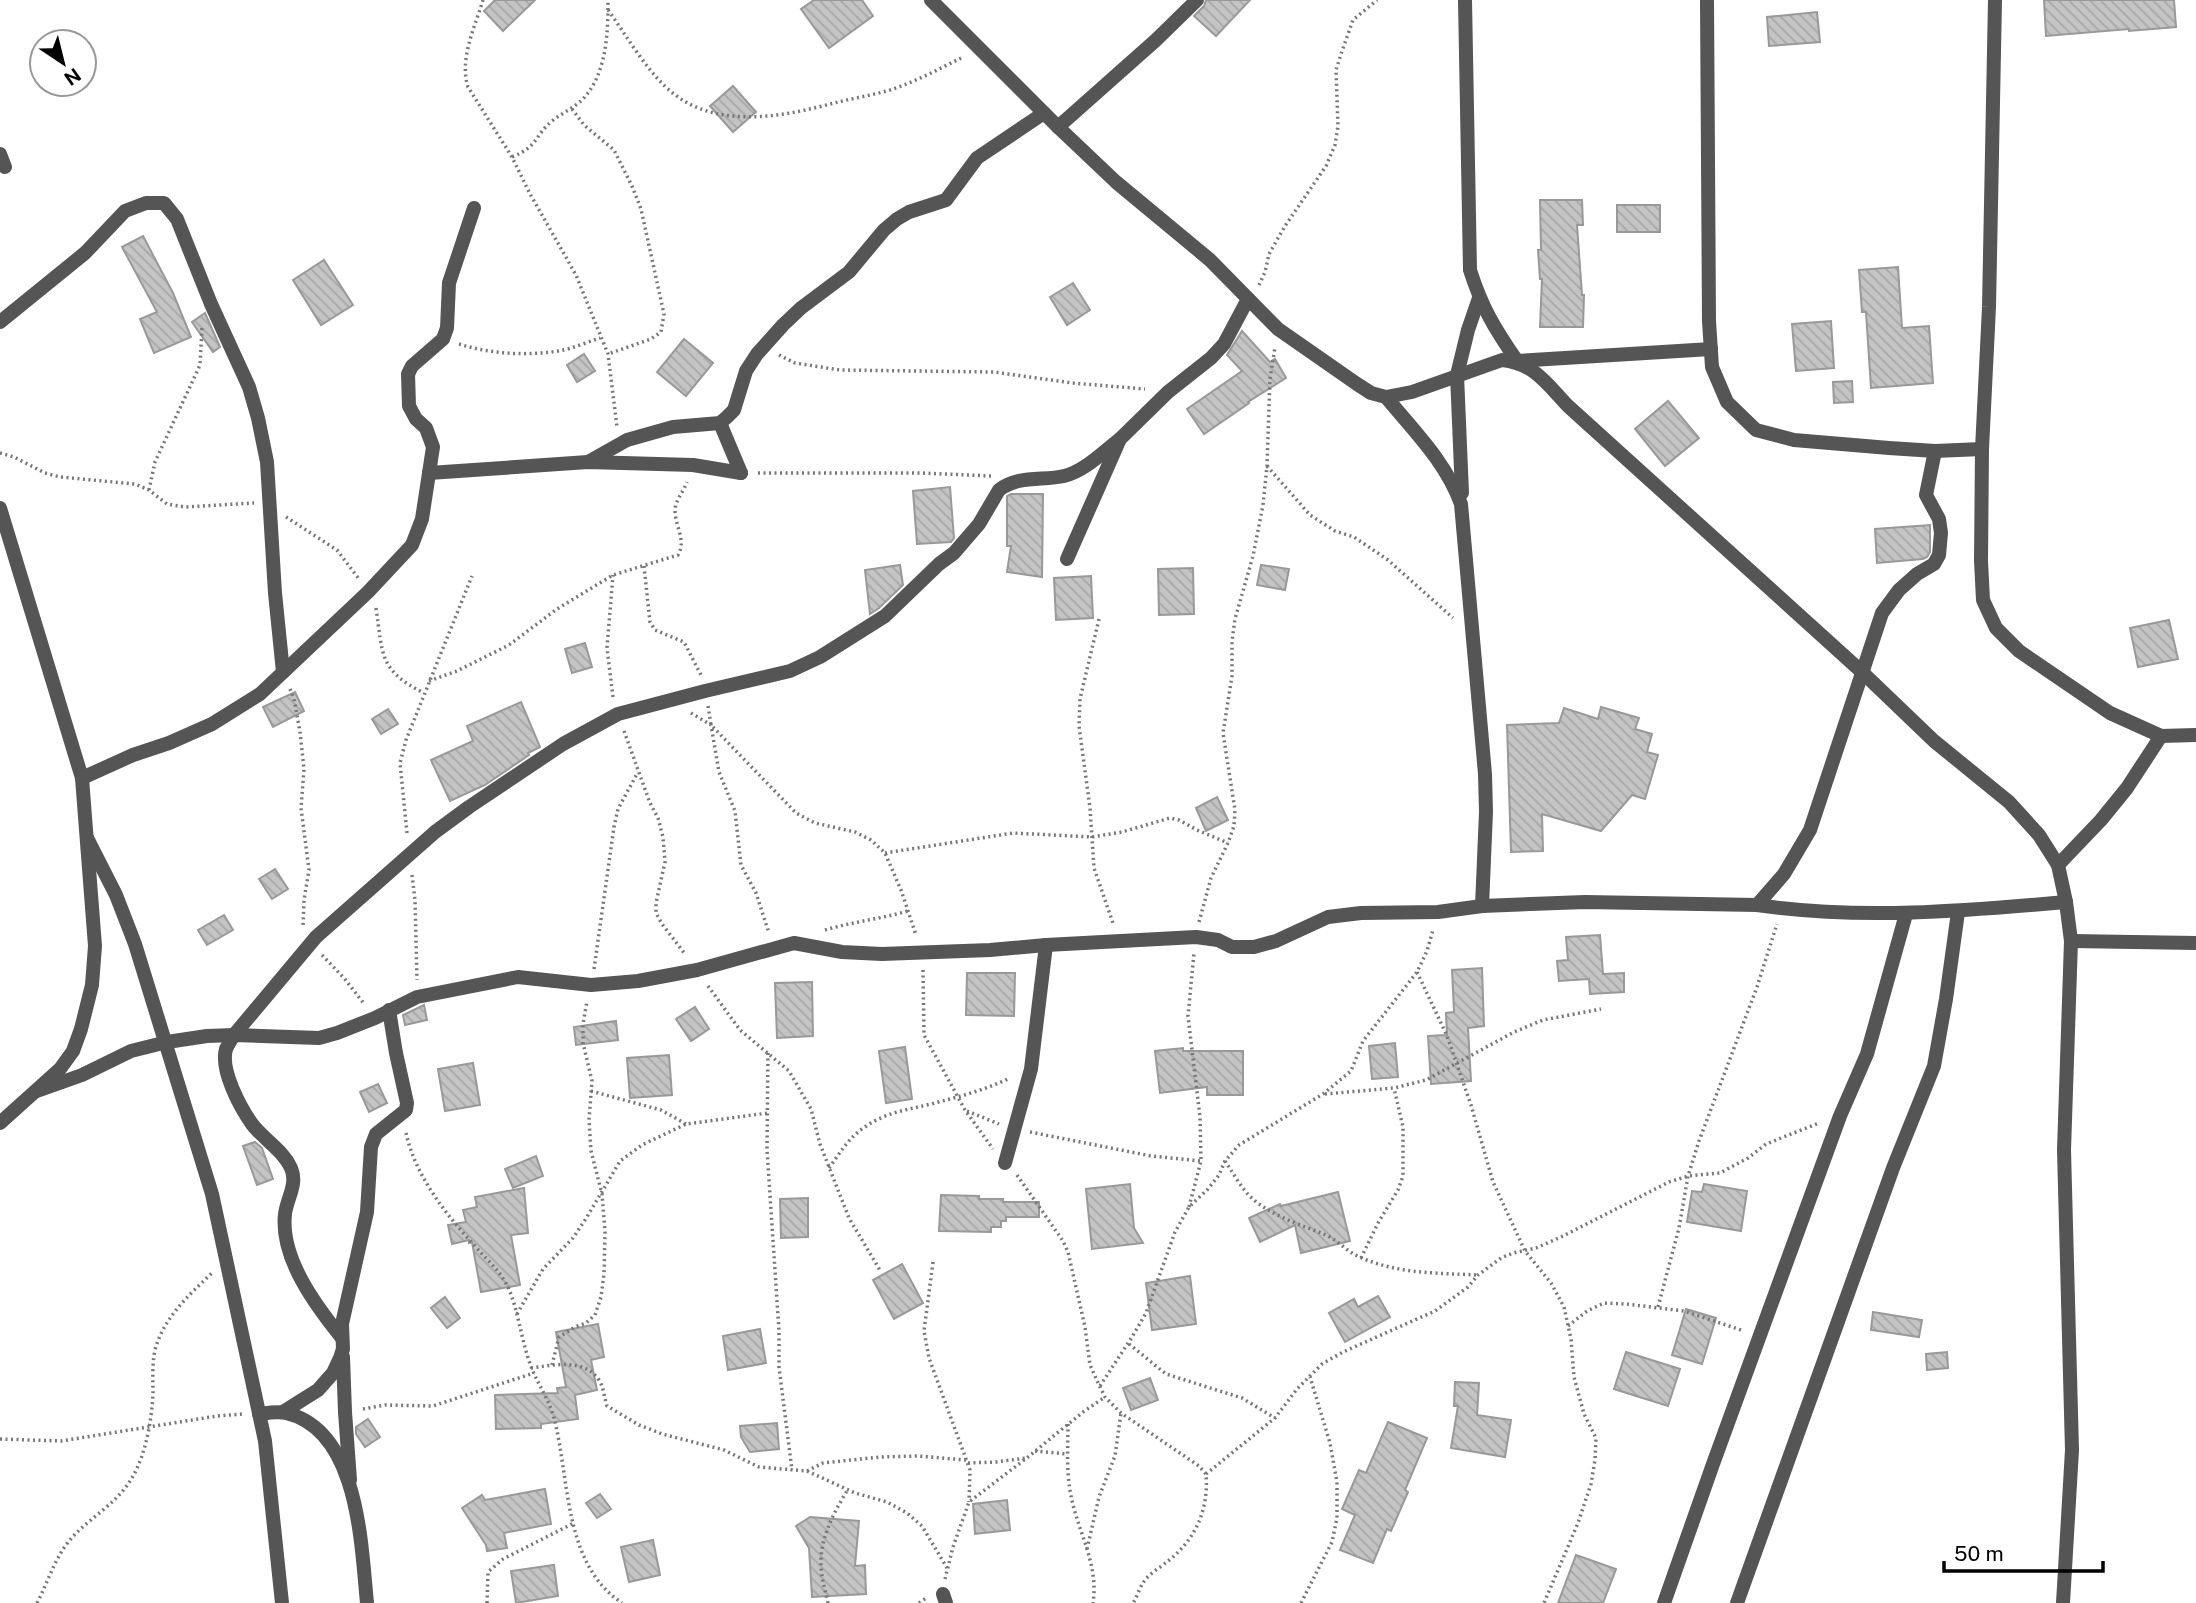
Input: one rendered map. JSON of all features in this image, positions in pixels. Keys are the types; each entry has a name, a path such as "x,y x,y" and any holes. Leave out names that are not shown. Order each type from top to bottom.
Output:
{"street":[{"path":"931,0 1116,182 1210,260 1278,329 1371,393 1385,397 1412,392 1502,360 1711,349"},
{"path":"1058,127 1197,0"},
{"path":"1465,0 1470,270 1489,319 1517,361 1532,369 1578,415 1862,672 1934,741 2009,802 2039,835 2058,865 2071,942 2064,1150 2072,1450 2063,1603"},
{"path":"1707,0 1709,321 1712,367 1727,402 1756,430 1794,440 1936,451 1982,449"},
{"path":"1995,0 1989,307 1982,449 1983,600 1996,628 2019,651 2110,713 2161,736 2196,735"},
{"path":"588,462 619,443 673,427 720,423 734,410 746,371 765,345 801,309 849,272 884,230 897,219 909,212 946,200 977,158 1044,113"},
{"path":"0,322 85,253 125,211 146,203 164,203 177,219 211,304 249,387 258,418 267,462 283,672"},
{"path":"82,778 212,724 260,694 370,590 412,545 422,519 433,447 426,428 416,419 409,406 407,381 412,366 443,339 447,328 449,283 474,208"},
{"path":"1461,504 1462,466 1457,375 1479,298"},
{"path":"342,1343 308,1294 293,1261 285,1231 285,1214 294,1180 291,1168 285,1158 252,1124 228,1079 225,1061 226,1049 234,1035 310,944 435,832 563,744 618,714 790,671 820,657 885,616 931,571 967,541 999,490 1010,483 1064,476 1075,472 1120,439 1168,392 1211,358 1224,344 1248,299"},
{"path":"1385,397 1445,467 1461,504 1465,525 1485,774 1482,906"},
{"path":"720,423 741,473"},
{"path":"1067,559 1120,439"},
{"path":"1757,905 1784,874 1810,830 1882,613 1899,590 1917,574 1934,564 1939,555 1939,519 1926,495 1936,451"},
{"path":"429,473 588,462 694,465 741,473"},
{"path":"0,508 82,778 95,946 92,985 73,1051 60,1069 0,1123"},
{"path":"2058,865 2127,788 2161,736"},
{"path":"87,838 131,931 212,1194 265,1441 282,1603"},
{"path":"37,1091 131,1051 167,1042 234,1035 319,1038 337,1034 417,997 518,977 591,985 638,981 697,970 794,943 842,952 882,954 1196,937 1218,940 1232,947 1254,947 1276,941 1328,917 1361,913 1438,912 1482,906 1585,902 1757,905 1782,909 1906,914 2066,902"},
{"path":"1737,1603 1893,1168 1934,1066 1958,912"},
{"path":"1664,1603 1840,1116 1867,1054 1906,914"},
{"path":"2071,942 2196,943"},
{"path":"1005,1163 1031,1069 1046,945"},
{"path":"367,1603 351,1487 342,1324 367,1212 371,1147 383,1126 406,1110 407,1103 389,1010"},
{"path":"283,1412 318,1390 333,1373 342,1343"},
{"path":"259,1414 283,1412 304,1419 329,1441 351,1487"}],"path":[{"path":"483,0 466,57 464,76 468,87 512,157 576,275 608,354 619,443"},
{"path":"512,157 531,147 552,121 572,109 590,90 606,46 608,0"},
{"path":"1248,299 1260,284 1269,254 1285,226 1326,166 1335,145 1338,126 1336,70 1353,20 1377,0"},
{"path":"608,10 662,84 693,105 713,113 767,117 804,111 889,90 914,81 981,48"},
{"path":"572,109 584,125 614,150 632,186 640,209 664,314 661,332 650,339 608,354"},
{"path":"149,490 156,462 200,365 202,326 211,304"},
{"path":"1100,1387 1146,1313 1175,1232 1189,1207 1201,1161 1200,1116 1188,1016 1190,978 1196,937 1211,878 1234,826 1235,810 1223,733 1232,676 1235,619 1254,556 1263,505 1270,379 1278,329"},
{"path":"443,339 482,351 508,354 560,351 600,338"},
{"path":"765,345 795,363 840,370 994,372 1168,392"},
{"path":"0,453 60,477 135,484 149,490 167,504 185,507 253,503 271,508 337,550 370,590 380,644 390,669 403,682 424,693"},
{"path":"429,681 457,671 509,645 557,609 613,575 677,555 682,542 676,522 676,504 694,465"},
{"path":"1267,467 1310,515 1335,531 1354,537 1388,559 1472,636"},
{"path":"741,473 986,475 1010,483"},
{"path":"645,566 650,622 655,629 684,642 701,671 719,772 735,811 741,865 762,907 773,948"},
{"path":"613,575 607,648 610,682 618,714 638,772 658,817 663,837 665,862 656,913 740,1030 789,1071 811,1109 820,1144 849,1218 881,1272"},
{"path":"417,997 415,900 400,763 424,693 472,576"},
{"path":"1100,619 1080,699 1079,726 1087,773 1094,868 1119,941"},
{"path":"283,672 295,699 304,769 301,807 309,870 302,916 303,930 310,944 344,978 375,1018"},
{"path":"711,725 796,813 815,823 855,832 871,840 884,853 901,890 922,952 924,1035 977,1129 1022,1179 1063,1241 1080,1302 1090,1366 1100,1387 1121,1413 1199,1466 1206,1474 1205,1503 1193,1536 1182,1549 1143,1582 1133,1603"},
{"path":"552,1365 559,1337 592,1320 601,1297 606,1232 602,1194 591,1151 591,1072 583,1043 583,1024 597,954 614,827 618,810 638,772"},
{"path":"884,853 1013,833 1092,837 1122,832 1170,818 1228,843"},
{"path":"1658,1307 1679,1228 1688,1176 1757,987 1782,909"},
{"path":"794,943 850,922 888,917 908,911"},
{"path":"1189,1207 1208,1189 1219,1175 1225,1161 1239,1145 1323,1094 1350,1071 1363,1041 1417,972 1427,951 1438,912"},
{"path":"1417,972 1447,1036 1471,1105 1493,1182 1525,1251 1551,1283 1564,1307 1571,1339 1574,1377 1584,1414 1595,1438 1591,1484 1544,1603"},
{"path":"1323,1094 1394,1088 1434,1077 1514,1032 1543,1020 1601,1009"},
{"path":"768,1053 767,1150 780,1389 785,1407 792,1470"},
{"path":"829,1169 847,1143 862,1128 880,1117 900,1109 981,1090 1031,1069"},
{"path":"1361,1258 1403,1176 1403,1127 1394,1088"},
{"path":"591,1091 661,1110 686,1124"},
{"path":"965,1110 993,1123 1057,1138 1151,1156 1201,1161"},
{"path":"517,1314 543,1269 573,1238 620,1161 642,1146 686,1124 768,1113"},
{"path":"402,1114 408,1144 418,1167 454,1221 475,1247 496,1266 506,1281 533,1371 554,1418 574,1523 582,1550 592,1573 614,1603"},
{"path":"1206,1474 1275,1418 1322,1364 1435,1311 1501,1258 1563,1236 1669,1182 1688,1176 1720,1173 1748,1158 1766,1144 1840,1116"},
{"path":"1225,1161 1253,1199 1283,1217 1332,1238 1361,1258 1417,1273 1478,1275"},
{"path":"37,1603 51,1570 69,1541 101,1513 132,1479 144,1449 153,1394 153,1361 162,1332 186,1298 226,1259"},
{"path":"933,1262 924,1331 929,1358 967,1461 971,1484 969,1502 947,1568 944,1598"},
{"path":"1568,1325 1604,1303 1684,1311 1759,1336"},
{"path":"1128,1344 1166,1374 1242,1398 1275,1418"},
{"path":"345,1412 385,1405 433,1406 552,1365 568,1364 596,1375 601,1382 607,1406 639,1425 662,1434 724,1450 759,1467 807,1471 908,1513 922,1527 947,1568"},
{"path":"1301,1603 1332,1542 1336,1518 1337,1482 1330,1443 1310,1377"},
{"path":"969,1502 1105,1396"},
{"path":"1087,1549 1099,1497 1115,1455 1121,1413"},
{"path":"0,1439 61,1441 217,1416 259,1414"},
{"path":"1068,1424 1067,1468 1071,1496 1093,1568 1093,1603"},
{"path":"1035,1451 1068,1454"},
{"path":"807,1471 823,1463 880,1457 918,1455 996,1462 1028,1457"},
{"path":"828,1603 822,1578 821,1555 832,1517 848,1489"},
{"path":"487,1603 488,1572 494,1565 574,1523"},
{"path":"609,1594 622,1603"}],"building":[{"path":"495,0 535,0 503,31 484,11"},
{"path":"814,0 862,0 873,16 829,48 801,9"},
{"path":"1206,0 1250,0 1216,36 1194,16"},
{"path":"2044,0 2174,0 2176,27 2046,36"},
{"path":"1817,12 1820,42 1769,46 1767,17"},
{"path":"733,86 756,112 733,132 710,106"},
{"path":"1540,200 1582,200 1583,225 1577,225 1584,295 1583,327 1540,327"},
{"path":"1617,205 1660,205 1660,232 1617,232"},
{"path":"143,236 173,293 191,337 154,353 140,319 157,312 122,247"},
{"path":"324,260 353,305 321,325 293,280"},
{"path":"1898,267 1902,328 1929,326 1933,383 1871,388 1866,312 1862,312 1859,270"},
{"path":"1073,283 1090,310 1067,325 1050,297"},
{"path":"205,313 220,347 213,352 192,322"},
{"path":"1831,321 1834,368 1796,371 1792,324"},
{"path":"1242,331 1270,362 1275,359 1286,378 1204,434 1187,409 1242,371 1227,355"},
{"path":"684,339 713,363 686,396 657,372"},
{"path":"584,354 595,371 577,382 567,365"},
{"path":"1852,381 1853,402 1834,403 1833,382"},
{"path":"1668,401 1699,438 1665,466 1635,429"},
{"path":"950,487 954,538 951,542 917,544 913,491"},
{"path":"1043,494 1042,577 1007,572 1011,546 1007,546 1007,496"},
{"path":"1930,525 1930,552 1927,557 1877,563 1875,529"},
{"path":"900,565 903,585 870,614 865,570"},
{"path":"1261,565 1289,569 1285,590 1257,585"},
{"path":"1193,568 1194,614 1159,615 1158,569"},
{"path":"1091,576 1093,618 1056,620 1054,578"},
{"path":"2169,620 2178,659 2138,667 2130,628"},
{"path":"585,643 592,667 572,673 565,649"},
{"path":"295,692 304,711 273,727 263,707"},
{"path":"521,702 540,747 485,785 450,801 431,760 473,741 467,726"},
{"path":"1601,707 1639,718 1635,729 1652,734 1647,752 1658,755 1645,799 1632,795 1601,831 1542,814 1543,851 1511,852 1507,725 1559,723 1564,708 1598,719"},
{"path":"388,709 398,724 381,734 372,719"},
{"path":"1217,797 1228,820 1206,831 1196,808"},
{"path":"275,869 288,889 272,899 259,879"},
{"path":"224,915 233,930 207,945 198,930"},
{"path":"1600,935 1603,974 1624,973 1624,992 1590,994 1589,979 1559,981 1557,961 1568,960 1566,937"},
{"path":"1482,968 1484,1026 1468,1028 1471,1081 1431,1084 1428,1036 1447,1035 1446,1013 1454,1012 1452,970"},
{"path":"967,973 1015,973 1014,1016 966,1015"},
{"path":"812,982 813,1036 777,1038 775,983"},
{"path":"424,1005 427,1020 405,1025 403,1015"},
{"path":"695,1007 709,1029 691,1041 676,1019"},
{"path":"616,1021 618,1040 576,1045 574,1027"},
{"path":"1395,1043 1398,1077 1372,1079 1369,1046"},
{"path":"905,1047 912,1099 886,1103 879,1051"},
{"path":"1183,1048 1183,1051 1243,1051 1243,1095 1207,1095 1207,1087 1160,1093 1155,1051"},
{"path":"669,1055 672,1095 630,1098 627,1058"},
{"path":"473,1063 480,1105 445,1111 438,1069"},
{"path":"378,1084 387,1103 369,1112 360,1092"},
{"path":"255,1142 262,1148 273,1179 257,1185 243,1146"},
{"path":"536,1156 543,1176 513,1188 505,1169"},
{"path":"1130,1184 1134,1228 1143,1243 1092,1249 1086,1189"},
{"path":"1704,1184 1747,1191 1741,1231 1687,1222 1692,1191 1702,1192"},
{"path":"524,1188 528,1233 511,1235 520,1285 481,1292 472,1242 469,1243 469,1240 452,1244 448,1225 466,1222 463,1210 477,1207 475,1197"},
{"path":"1338,1192 1350,1241 1301,1253 1295,1225 1260,1242 1249,1218 1280,1204 1281,1206"},
{"path":"941,1195 979,1196 979,1199 1003,1199 1003,1202 1039,1202 1039,1217 1006,1217 1006,1221 1001,1221 1001,1227 991,1227 991,1232 939,1231"},
{"path":"808,1198 808,1237 781,1238 780,1199"},
{"path":"902,1264 923,1303 894,1319 873,1280"},
{"path":"1190,1276 1196,1324 1152,1330 1146,1283"},
{"path":"1378,1296 1390,1317 1345,1342 1329,1313 1354,1299 1358,1307"},
{"path":"445,1297 460,1318 447,1328 431,1308"},
{"path":"1686,1309 1716,1318 1702,1364 1672,1355"},
{"path":"1873,1312 1922,1320 1919,1337 1871,1330"},
{"path":"598,1324 604,1357 591,1360 597,1390 575,1395 578,1419 541,1424 541,1428 496,1429 495,1395 558,1393 557,1388 566,1387 556,1332"},
{"path":"760,1329 766,1363 728,1370 723,1336"},
{"path":"1626,1352 1680,1369 1668,1406 1614,1389"},
{"path":"1947,1352 1948,1368 1927,1370 1926,1354"},
{"path":"1150,1378 1158,1400 1131,1410 1123,1388"},
{"path":"1455,1382 1479,1383 1477,1415 1511,1420 1505,1457 1451,1448 1458,1406 1454,1406"},
{"path":"368,1419 380,1437 365,1447 356,1434 356,1427"},
{"path":"1388,1422 1427,1438 1405,1490 1408,1492 1391,1531 1387,1529 1373,1563 1340,1550 1355,1515 1342,1509 1359,1470 1366,1473"},
{"path":"777,1423 779,1449 750,1452 741,1437 740,1426"},
{"path":"545,1489 551,1524 504,1533 507,1548 487,1551 486,1545 462,1508 482,1495 485,1500"},
{"path":"600,1494 611,1509 597,1518 586,1503"},
{"path":"1007,1500 1010,1530 975,1534 973,1504"},
{"path":"810,1517 859,1521 855,1566 865,1565 866,1594 812,1597 809,1548 796,1526"},
{"path":"653,1540 660,1575 629,1582 621,1547"},
{"path":"1576,1555 1616,1569 1603,1603 1558,1603"},
{"path":"554,1565 558,1596 516,1603 511,1571"}]}
